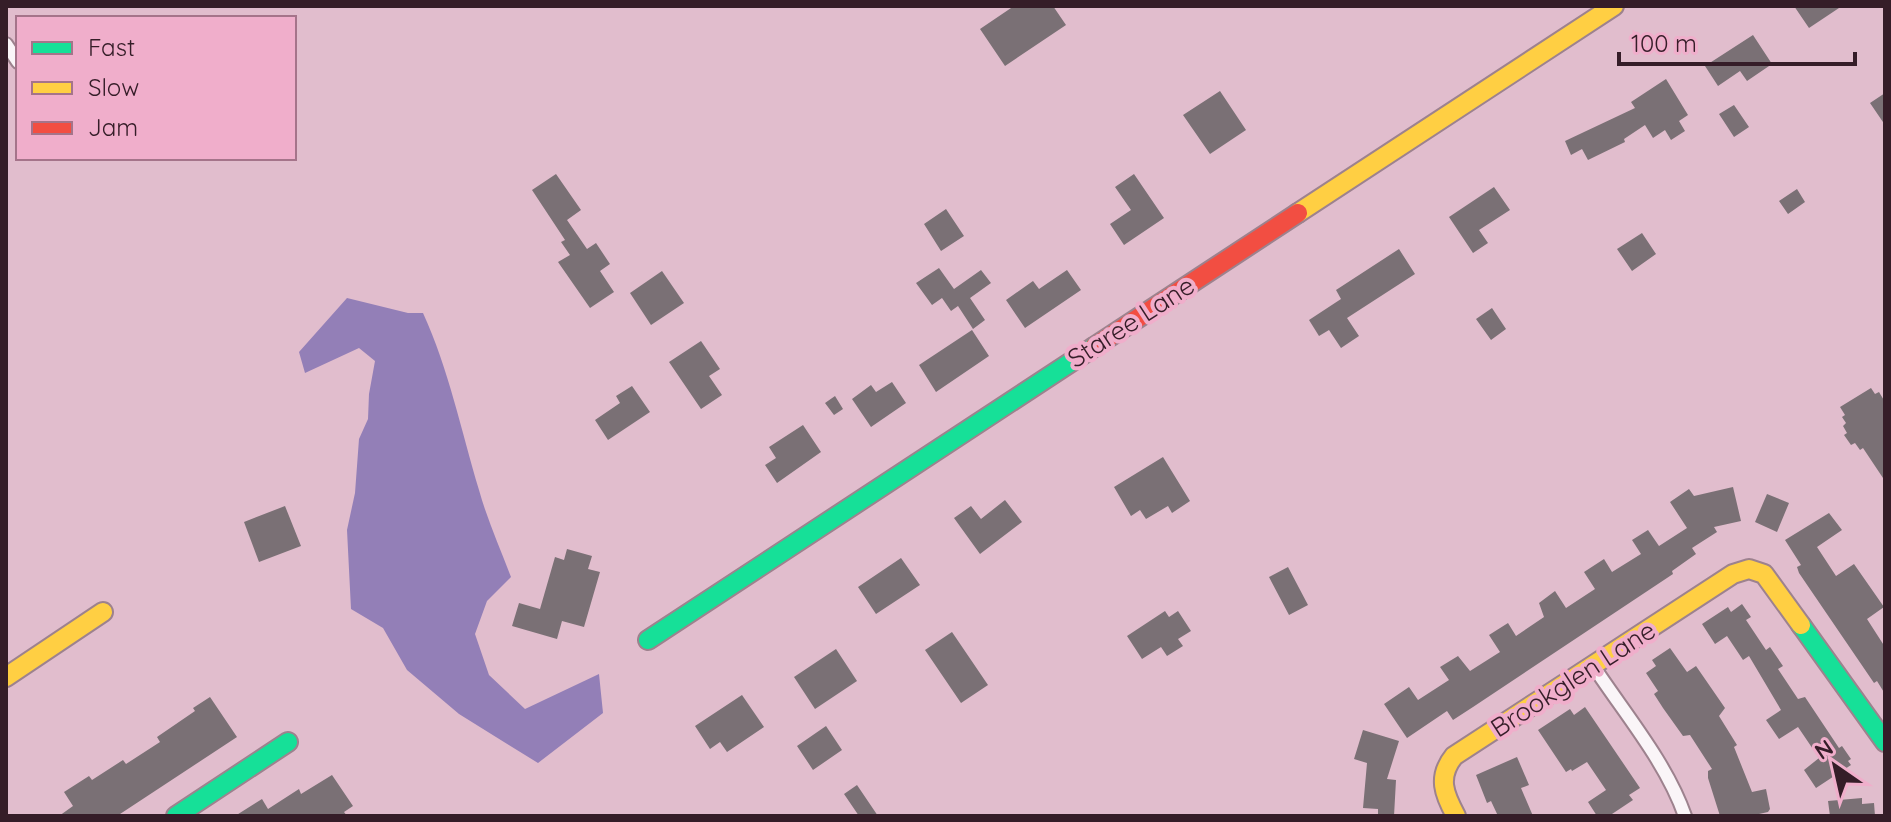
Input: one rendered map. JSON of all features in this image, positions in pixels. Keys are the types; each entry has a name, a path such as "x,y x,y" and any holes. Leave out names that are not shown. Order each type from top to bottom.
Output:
{"street":[{"name":"Staree Lane","path":"648,640 1614,6"},
{"path":"6,44 13,62"},
{"name":"Brookglen Lane","path":"1456,816 1442,789 1448,762 1733,574 1749,569 1764,574 1885,742"},
{"path":"6,677 103,612"},
{"path":"1594,667 1665,772 1685,816"},
{"path":"176,816 288,742"}],"shaded area":[{"path":"347,298 408,313 423,313 432,335 482,501 511,577 487,601 475,634 489,675 525,709 599,674 603,713 538,763 459,714 407,670 383,628 351,609 347,530 355,493 359,439 368,419 375,361 359,348 305,373 299,352"}],"building":[{"path":"1014,6 1053,6 1066,25 1005,66 980,29"},
{"path":"1794,6 1842,6 1809,28"},
{"path":"1753,35 1772,64 1747,81 1740,71 1718,86 1705,66"},
{"path":"1666,79 1688,115 1679,121 1685,131 1671,140 1665,130 1653,138 1645,125 1624,139 1625,142 1588,160 1582,149 1571,155 1565,141 1635,108 1631,102"},
{"path":"1220,91 1246,130 1210,154 1183,115"},
{"path":"1885,93 1885,125 1870,103"},
{"path":"1734,105 1749,127 1734,137 1719,114"},
{"path":"556,174 581,210 567,220 587,249 596,243 610,264 600,271 614,292 590,308 558,262 570,255 561,242 565,240 532,190"},
{"path":"1134,174 1164,218 1124,245 1110,224 1131,210 1115,187"},
{"path":"1494,187 1510,210 1479,230 1488,243 1473,253 1449,217"},
{"path":"1797,189 1805,202 1788,214 1779,201"},
{"path":"946,209 964,236 941,251 924,224"},
{"path":"1642,233 1656,254 1632,271 1617,249"},
{"path":"1399,249 1415,274 1347,318 1359,336 1341,348 1329,330 1319,336 1309,320 1341,299 1336,290"},
{"path":"939,268 954,289 981,270 991,283 970,298 985,320 973,329 958,306 951,311 942,298 932,305 916,283"},
{"path":"1067,270 1081,290 1025,328 1006,300 1033,281 1039,289"},
{"path":"662,271 684,303 651,325 630,293"},
{"path":"1492,308 1506,329 1491,340 1476,319"},
{"path":"972,330 989,356 936,392 919,365"},
{"path":"701,341 720,369 709,376 722,395 701,409 669,362"},
{"path":"892,382 906,403 871,427 852,399 871,385 876,392"},
{"path":"632,386 650,412 608,440 595,420 620,403 616,396"},
{"path":"1871,388 1875,394 1879,392 1885,402 1885,481 1863,448 1860,450 1855,443 1851,445 1844,435 1847,433 1843,426 1846,423 1842,417 1845,415 1840,407"},
{"path":"835,396 843,409 834,415 825,403"},
{"path":"803,425 821,452 777,483 765,465 776,458 769,447"},
{"path":"1163,457 1190,501 1172,513 1168,506 1146,519 1140,510 1131,516 1114,487"},
{"path":"1733,487 1741,521 1714,527 1717,532 1692,548 1696,554 1672,571 1673,574 1453,720 1447,711 1407,738 1384,704 1409,687 1418,700 1449,680 1440,667 1458,656 1470,671 1500,652 1489,635 1508,623 1516,636 1544,617 1539,603 1555,591 1566,608 1595,589 1584,572 1604,559 1612,572 1641,554 1632,540 1648,530 1659,546 1687,528 1670,502 1689,489 1694,496"},
{"path":"1767,494 1789,503 1777,532 1755,522"},
{"path":"1005,500 1022,522 980,554 954,518 971,506 981,519"},
{"path":"285,506 301,546 259,562 244,522"},
{"path":"1829,513 1842,530 1817,547 1836,576 1854,564 1884,607 1867,619 1885,647 1885,694 1877,681 1874,683 1799,573 1797,567 1801,565 1785,540"},
{"path":"567,549 592,556 588,569 600,572 584,627 562,621 557,639 512,626 519,603 540,609 555,557 564,560"},
{"path":"901,558 920,585 876,614 858,587"},
{"path":"1288,567 1308,605 1289,615 1269,577"},
{"path":"1742,604 1751,617 1746,620 1766,650 1770,647 1783,666 1778,669 1798,699 1805,697 1839,748 1842,746 1851,759 1848,761 1851,765 1816,788 1804,770 1819,758 1798,727 1779,739 1766,720 1781,710 1749,656 1743,660 1727,636 1715,644 1702,624 1728,607 1731,612"},
{"path":"1165,611 1169,617 1178,611 1191,631 1178,639 1183,646 1167,656 1161,647 1142,659 1127,636"},
{"path":"952,632 988,685 961,703 925,650"},
{"path":"1670,648 1687,672 1696,666 1725,708 1719,716 1737,745 1734,747 1752,792 1766,789 1768,812 1750,816 1720,816 1708,778 1708,771 1712,769 1690,735 1683,736 1663,708 1654,694 1658,691 1646,673 1656,666 1652,660"},
{"path":"836,649 857,681 815,709 794,677"},
{"path":"742,695 764,727 727,752 720,742 710,749 695,726"},
{"path":"210,697 237,737 117,816 59,816 73,806 64,792 89,776 92,780 123,760 126,764 160,742 157,737"},
{"path":"1585,707 1640,788 1629,795 1633,800 1609,816 1597,816 1588,802 1606,790 1587,762 1566,772 1538,730 1570,709 1574,715"},
{"path":"826,726 842,750 813,770 797,746"},
{"path":"1363,730 1399,741 1387,779 1396,780 1394,816 1378,816 1378,809 1363,808 1367,763 1354,759"},
{"path":"1517,757 1529,785 1521,788 1533,816 1498,816 1491,801 1487,803 1476,775"},
{"path":"332,775 353,806 344,812 347,816 235,816 262,799 268,809 299,789 301,794"},
{"path":"857,785 878,816 859,816 844,794"},
{"path":"1862,798 1862,804 1874,803 1875,816 1830,816 1828,801"}],"traffic: fast":[{"path":"648,640 1094,347"},
{"path":"1801,625 1885,742"},
{"path":"176,816 288,742"}],"traffic: slow":[{"path":"1298,213 1614,6"},
{"path":"1456,816 1444,786 1445,771 1454,756 1733,574 1749,569 1764,574 1801,625"},
{"path":"6,677 103,612"}],"traffic: jam":[{"path":"1094,347 1298,213"}]}
